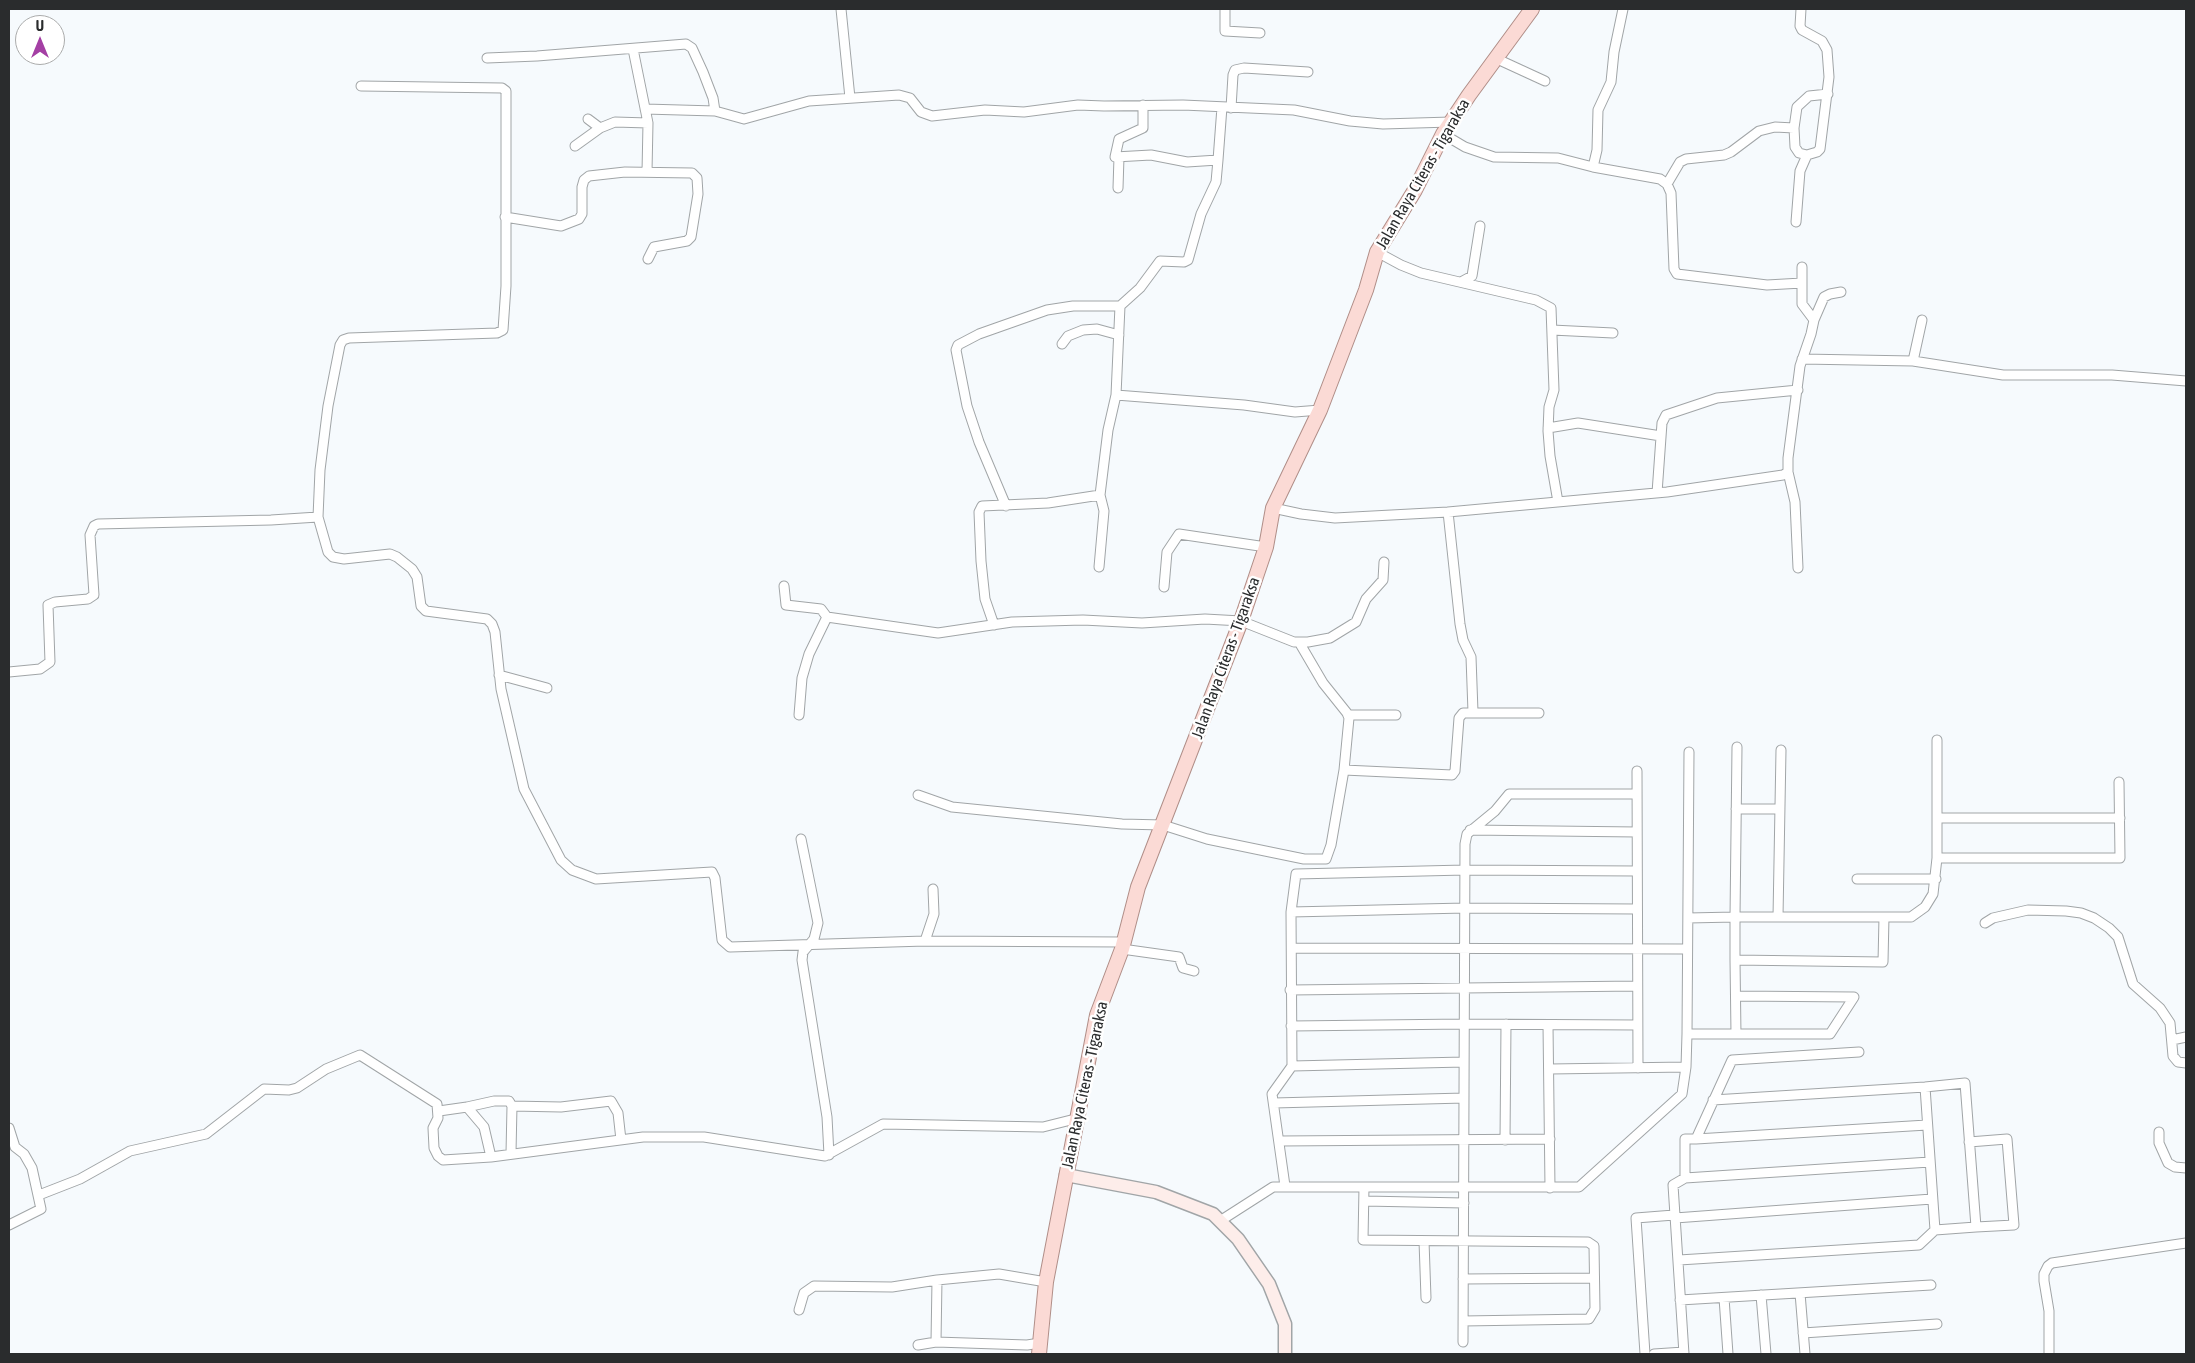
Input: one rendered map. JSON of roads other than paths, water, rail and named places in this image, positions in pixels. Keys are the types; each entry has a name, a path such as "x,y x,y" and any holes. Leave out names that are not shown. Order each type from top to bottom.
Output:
{"main road":[{"name":"Jalan Raya Citeras - Tigaraksa","path":"1039,1348 1046,1282 1097,1015 1122,946 1138,887 1241,622 1266,547 1273,508 1320,410 1366,290 1377,252 1415,190 1443,134 1495,58 1532,9"}],"street":[{"path":"841,9 850,98"},
{"path":"1225,9 1225,31 1260,33"},
{"path":"1593,167 1596,150 1598,110 1611,82 1614,52 1623,9"},
{"path":"1801,9 1800,26 1802,30 1822,40 1827,50 1830,77 1828,94 1820,149 1807,155 1799,153 1795,147 1794,128 1797,107 1808,96 1828,94"},
{"path":"487,58 684,44 690,46 710,90 715,111"},
{"path":"633,49 648,123 647,172"},
{"path":"1495,58 1545,80"},
{"path":"1006,506 979,442 968,406 956,350 958,345 979,334 1047,310 1073,306 1120,306 1140,288 1160,261 1184,262 1190,258 1201,214 1216,182 1226,107 1235,70 1244,68 1308,72"},
{"path":"361,86 502,88 507,95 506,286 503,330 497,333 349,338 341,343 328,406 320,470 318,517 328,552 333,557 344,559 390,554 412,569 417,576 422,606 426,611 486,619 495,632 499,675 524,789 561,860 572,870 596,879 710,871 715,878 722,940 726,945 733,947 926,941 1122,946 1179,957 1183,968 1194,971"},
{"path":"645,108 715,111 744,119 794,104 850,98 905,96 910,98 921,112 932,116 985,110 1024,112 1078,105 1143,105 1294,110 1350,121 1383,124 1451,122"},
{"path":"1143,105 1143,128 1119,139 1114,155 1119,157 1151,155 1187,162 1218,160"},
{"path":"588,119 600,128"},
{"path":"576,146 600,128 615,122 648,123"},
{"path":"1666,184 1680,162 1686,159 1724,155 1759,131 1775,127 1794,128"},
{"path":"1443,134 1465,146 1494,157 1558,158 1593,167 1660,179 1666,184 1671,193 1674,269 1677,274 1767,285 1802,283"},
{"path":"1796,222 1800,171 1807,155"},
{"path":"1118,188 1119,157"},
{"path":"505,217 554,226 570,224 579,219 582,214 582,187 584,180 589,176 647,172 692,173 697,178 698,194 691,237 687,241 654,247 648,259"},
{"path":"1462,282 1472,276 1480,226"},
{"path":"1377,252 1421,273 1547,304 1551,308 1551,356 1554,390 1549,408 1548,428 1550,456 1558,502"},
{"path":"1802,267 1802,304 1814,320"},
{"path":"1798,568 1795,502 1788,472 1802,359 1814,320 1824,297 1841,292"},
{"path":"1099,567 1104,511 1100,495 1108,430 1116,396 1120,306"},
{"path":"1913,361 1922,320"},
{"path":"1062,344 1068,336 1083,330 1097,329 1119,335"},
{"path":"1552,330 1612,333"},
{"path":"1802,359 1913,361 2003,375 2112,375 2186,382"},
{"path":"1657,493 1663,418 1673,411 1717,398 1798,390"},
{"path":"1116,396 1244,405 1296,412 1320,410"},
{"path":"1548,428 1578,423 1661,436"},
{"path":"1273,508 1335,518 1448,512 1657,493 1783,476 1788,472"},
{"path":"994,625 986,599 983,580 979,512 982,506 989,504 1006,506 1048,503 1100,495"},
{"path":"1448,512 1462,632 1471,657 1473,712"},
{"path":"9,672 40,669 50,662 48,605 55,602 88,599 94,595 90,535 94,526 98,524 271,520 318,517"},
{"path":"1164,587 1167,552 1180,534 1266,547"},
{"path":"784,586 786,605 821,610 827,617 938,633 1012,622 1083,620 1142,623 1205,620 1241,622 1274,635 1299,642 1330,638 1356,622 1366,599 1383,580 1384,562"},
{"path":"800,715 802,678 809,654 827,617"},
{"path":"918,795 952,807 1122,824 1162,825 1207,839 1323,860 1328,857 1344,770 1348,715 1323,683 1299,642"},
{"path":"499,675 547,688"},
{"path":"1344,770 1452,775 1455,771 1458,718 1463,713 1538,713"},
{"path":"1348,715 1396,715"},
{"path":"1688,918 1911,917 1925,907 1932,894 1936,879 1937,740"},
{"path":"1736,1034 1737,747"},
{"path":"1778,917 1780,750"},
{"path":"1220,1221 1272,1187 1579,1187 1682,1094 1686,1067 1687,1034 1686,948 1688,918 1689,752"},
{"path":"1637,771 1636,1025 1638,1068"},
{"path":"1936,858 2120,858 2120,782"},
{"path":"1463,1342 1465,844 1467,834 1495,811 1509,794 1637,794"},
{"path":"1736,809 1780,809"},
{"path":"1937,818 2120,818"},
{"path":"1470,830 1637,832"},
{"path":"801,839 818,923 814,939 807,946 802,960 827,1117 829,1155"},
{"path":"1285,1186 1272,1094 1292,1066 1290,990 1291,912 1296,874 1465,870 1637,870"},
{"path":"1858,879 1936,879"},
{"path":"926,941 934,914 933,889"},
{"path":"1291,912 1465,908 1637,909"},
{"path":"1985,923 1994,918 2028,910 2081,913 2094,918 2118,937 2133,984 2166,1015 2170,1023 2175,1059 2178,1062 2186,1063"},
{"path":"1735,960 1883,962 1884,917"},
{"path":"1292,948 1686,948"},
{"path":"1290,990 1636,986"},
{"path":"1687,1034 1830,1034 1854,997 1736,996"},
{"path":"1506,1024 1506,1140"},
{"path":"1548,1025 1550,1188"},
{"path":"1291,1026 1636,1025"},
{"path":"2172,1040 2186,1037"},
{"path":"1696,1139 1732,1060 1859,1052"},
{"path":"38,1195 80,1179 130,1151 206,1134 264,1089 288,1090 297,1088 326,1069 358,1055 364,1056 438,1104 438,1118 432,1128 434,1148 438,1156 443,1160 491,1157 642,1137 704,1137 829,1155 883,1124 1043,1127 1078,1118"},
{"path":"1292,1066 1464,1062"},
{"path":"1550,1069 1686,1067"},
{"path":"1714,1100 1925,1088 1965,1082 1976,1227"},
{"path":"1925,1088 1935,1230"},
{"path":"1274,1103 1464,1098"},
{"path":"439,1110 505,1100 509,1101 512,1106 511,1153"},
{"path":"512,1106 561,1107 611,1101 618,1113 621,1140"},
{"path":"467,1107 484,1127 491,1157"},
{"path":"1685,1178 1685,1139 1927,1125"},
{"path":"9,1128 15,1147 24,1154 32,1168 42,1210 9,1225"},
{"path":"2159,1132 2159,1144 2168,1163 2175,1167 2186,1168"},
{"path":"1280,1141 1550,1139"},
{"path":"1679,1260 1919,1245 1935,1230 2014,1225 2008,1139 1970,1142"},
{"path":"1654,1354 1684,1353 1673,1185 1685,1178 1930,1162"},
{"path":"1066,1175 1156,1192 1213,1214 1238,1239 1269,1284 1285,1324 1285,1354"},
{"path":"1364,1187 1364,1240 1588,1242 1593,1244 1595,1309 1590,1319 1463,1321"},
{"path":"1645,1354 1636,1218 1675,1217 1932,1199"},
{"path":"1364,1201 1464,1203"},
{"path":"1424,1241 1426,1298"},
{"path":"2049,1354 2049,1311 2044,1281 2044,1274 2048,1266 2052,1263 2186,1243"},
{"path":"799,1310 804,1293 814,1286 892,1287 937,1280 999,1274 1046,1282"},
{"path":"1463,1279 1594,1278"},
{"path":"936,1342 937,1280"},
{"path":"1680,1300 1931,1285"},
{"path":"1800,1293 1804,1354"},
{"path":"1761,1295 1766,1354"},
{"path":"1724,1298 1728,1354"},
{"path":"1803,1333 1936,1324"},
{"path":"918,1345 936,1342 1027,1345 1039,1348"}]}
